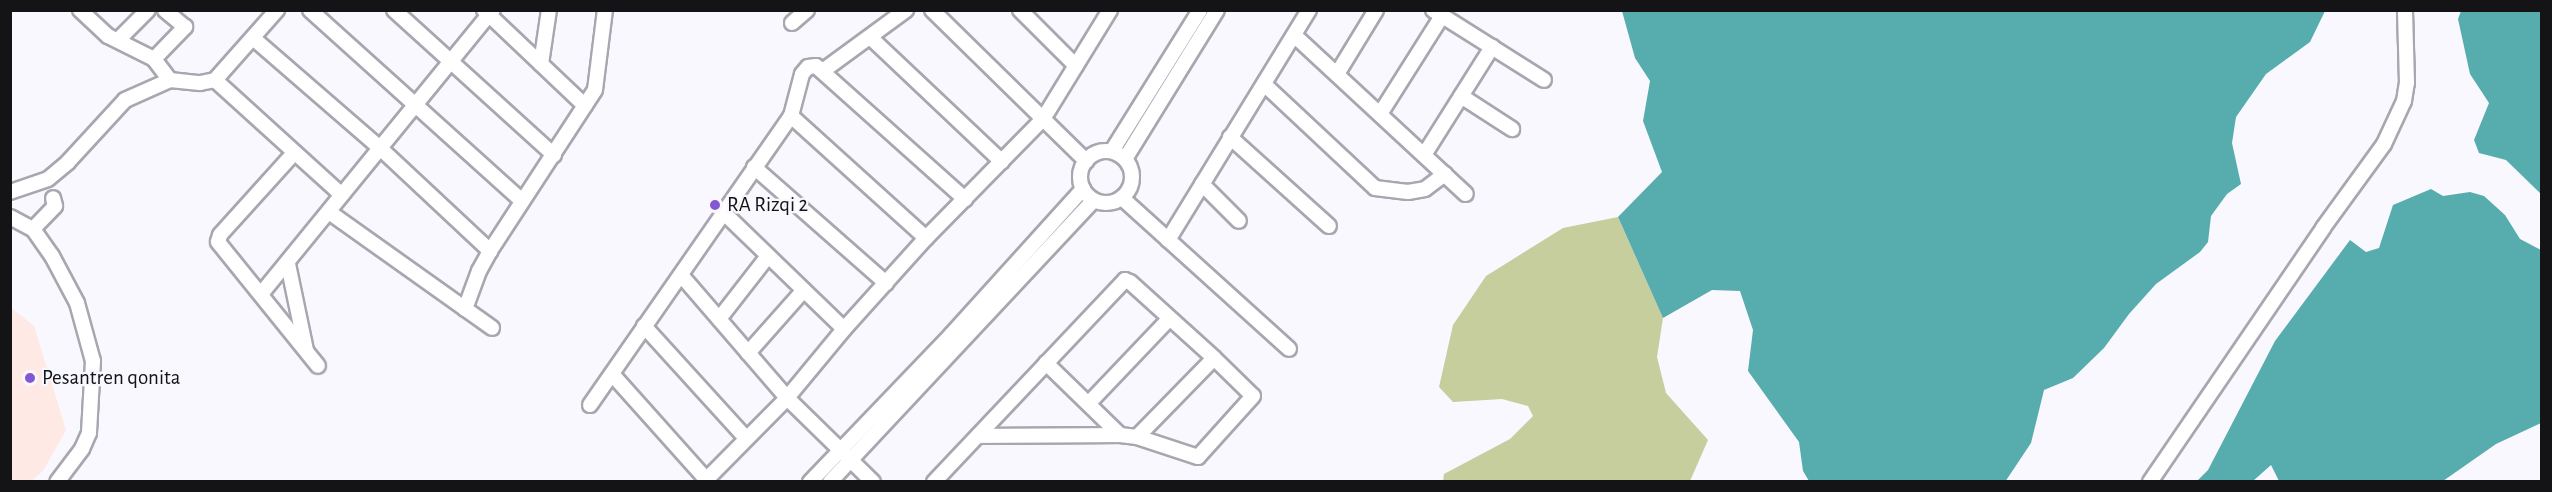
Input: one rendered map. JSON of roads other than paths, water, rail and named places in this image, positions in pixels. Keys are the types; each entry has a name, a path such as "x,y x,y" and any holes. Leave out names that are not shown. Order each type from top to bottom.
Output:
{"street":[{"path":"80,10 102,31 154,59 170,80"},
{"path":"118,40 148,10"},
{"path":"154,59 185,27 165,10"},
{"path":"10,192 48,178 68,162 125,100 170,80 200,83 215,80 277,10"},
{"path":"310,10 418,104 522,201"},
{"path":"394,10 554,155"},
{"path":"541,64 549,10"},
{"path":"465,309 479,271 490,251 595,90 605,10"},
{"path":"792,23 807,10"},
{"path":"824,70 871,38 906,10"},
{"path":"932,10 1086,161"},
{"path":"1020,10 1076,66"},
{"path":"1112,151 1200,10"},
{"path":"1125,159 1217,10"},
{"path":"1168,240 1309,10"},
{"path":"1336,74 1376,10"},
{"path":"2150,482 2323,228 2384,144 2404,101 2407,83 2405,10"},
{"path":"261,294 452,63 489,12 585,106"},
{"path":"612,374 705,480 787,398 844,328 926,238 1043,119 1105,13"},
{"path":"1380,114 1438,13 1544,80"},
{"path":"1294,34 1466,194"},
{"path":"254,38 380,148 490,251"},
{"path":"871,38 1002,162"},
{"path":"1424,155 1492,47"},
{"path":"590,405 791,116 805,70 812,65 824,70 965,199"},
{"path":"215,80 342,195"},
{"path":"1264,84 1375,188 1408,192 1425,189 1445,174"},
{"path":"1461,96 1512,129"},
{"path":"791,116 926,238"},
{"path":"1230,137 1329,226"},
{"path":"1112,151 1130,165 1133,179 1122,198 1108,203 1094,200 1083,189 1080,175 1086,161 1097,152 1112,151"},
{"path":"294,153 220,235 218,242 318,366"},
{"path":"754,167 886,283"},
{"path":"1202,184 1239,221"},
{"path":"830,482 845,456 1083,189"},
{"path":"33,229 55,206 53,198"},
{"path":"1122,198 1289,349"},
{"path":"810,482 845,456 1094,200"},
{"path":"329,212 492,328"},
{"path":"723,212 844,328"},
{"path":"10,217 33,229 52,256 77,303 93,361 92,417 89,433 82,449 57,482"},
{"path":"719,319 768,256"},
{"path":"288,264 307,353"},
{"path":"681,275 787,398 873,482"},
{"path":"934,482 1125,280 1214,358 1253,396 1200,455 1194,456 1137,437 1120,435 978,436"},
{"path":"748,353 804,290"},
{"path":"1089,403 1169,319"},
{"path":"644,326 746,438"},
{"path":"1137,437 1214,358"},
{"path":"1046,363 1120,435"}],"water":[{"path":"1622,10 2325,11 2310,42 2266,74 2236,117 2232,143 2241,184 2227,194 2211,216 2208,242 2200,252 2156,284 2129,314 2104,348 2073,378 2044,390 2031,443 2005,482 1809,481 1803,471 1799,442 1748,371 1753,330 1740,291 1712,290 1663,318 1618,217 1662,172 1643,121 1650,81 1635,58"},
{"path":"2461,11 2541,11 2541,194 2506,160 2479,153 2474,140 2489,103 2470,74 2458,19"},
{"path":"2431,189 2443,196 2470,192 2484,196 2505,215 2520,239 2541,250 2541,423 2496,444 2443,481 2279,481 2271,465 2253,481 2197,481 2208,470 2275,341 2350,240 2366,252 2379,248 2393,205"}],"place":[{"name":"RA Rizqi 2","path":"715,205"},
{"name":"Pesantren qonita","path":"30,378"}]}
